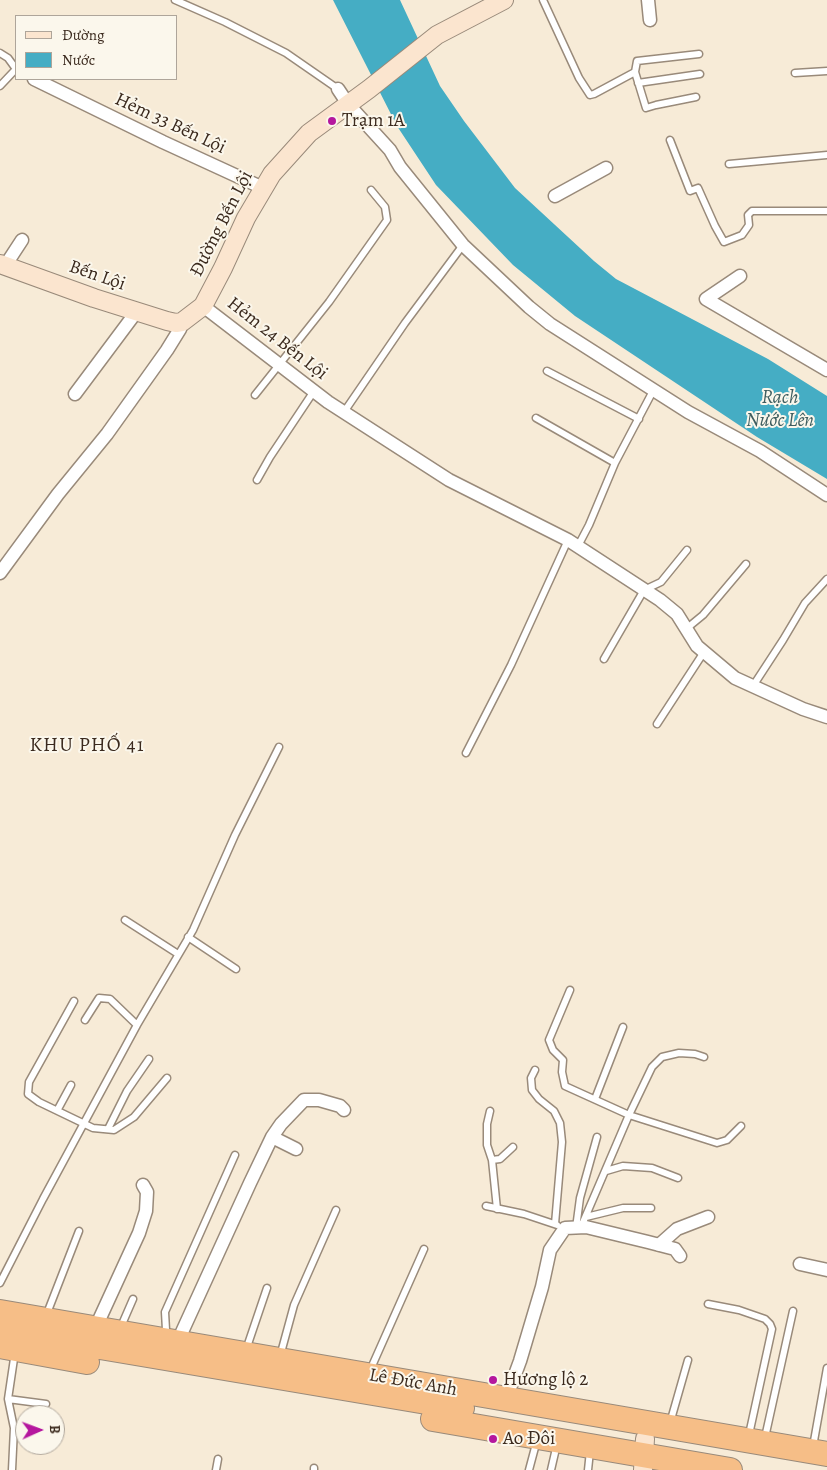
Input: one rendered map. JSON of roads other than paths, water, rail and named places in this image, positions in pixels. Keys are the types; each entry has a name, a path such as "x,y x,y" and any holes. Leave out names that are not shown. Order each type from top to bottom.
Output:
{"highway":[{"name":"Lê Đức Anh","path":"0,1301 52,1313 508,1394 823,1447"},
{"name":"Lê Đức Anh","path":"0,1312 52,1313 100,1318 282,1349 508,1394 672,1416 758,1432 823,1447"},
{"name":"Lê Đức Anh","path":"0,1330 644,1455 824,1470"},
{"name":"Lê Đức Anh","path":"8,1348 730,1470"}],"street":[{"name":"Đường Bến Lội","path":"182,322 203,306 246,218 263,188 272,174 309,133 369,90 437,35 504,0"},
{"path":"648,0 650,20"},
{"name":"Hẻm 33 Bến Lội","path":"49,82 162,142 263,188"},
{"path":"338,88 348,104 390,150 400,166 463,245 550,324 688,412 760,451 827,495"},
{"path":"555,196 606,168"},
{"path":"3,265 22,240"},
{"name":"Bến Lội","path":"3,265 167,321 182,322"},
{"path":"740,276 706,299 827,370"},
{"name":"Hẻm 24 Bến Lội","path":"203,306 328,402 449,480 573,543 660,600 677,614 697,646 735,678 803,709 827,717"},
{"path":"75,394 137,311"},
{"path":"0,573 58,494 107,434 167,350 180,329 182,322"},
{"path":"174,1331 222,1242 272,1137 281,1124 304,1100 319,1100 340,1106 344,1110"},
{"path":"272,1137 296,1149"},
{"path":"100,1318 139,1233 146,1211 147,1192 143,1185"},
{"path":"660,1245 677,1229 708,1217"},
{"path":"508,1394 542,1286 550,1250 572,1225 675,1249 680,1256"},
{"path":"800,1264 827,1270"}],"lane":[{"path":"175,0 225,22 286,54 338,88"},
{"path":"543,0 579,78 590,95 635,72"},
{"path":"0,53 8,58 15,68"},
{"path":"696,97 646,108 635,72 637,61 699,54"},
{"path":"0,86 15,70"},
{"path":"795,73 827,71"},
{"path":"638,83 700,74"},
{"path":"670,140 690,191 698,188 724,242 742,234 750,225 748,215 752,211 827,211"},
{"path":"729,164 827,156"},
{"path":"255,395 329,302 388,220 385,207 372,190"},
{"path":"344,412 405,322 463,245"},
{"path":"547,371 639,419"},
{"path":"466,753 573,543 589,525 615,464 654,390"},
{"path":"257,480 314,391"},
{"path":"536,418 615,464"},
{"path":"604,659 644,590 661,582 686,550"},
{"path":"686,629 703,615 746,564"},
{"path":"753,686 805,603 827,579"},
{"path":"657,724 704,652"},
{"path":"0,1283 84,1122 188,937 235,835 279,748"},
{"path":"125,920 178,954"},
{"path":"188,937 236,970"},
{"path":"570,990 549,1040 553,1050 563,1060 562,1072 565,1086 629,1115 717,1143 728,1140 741,1126"},
{"path":"85,1020 99,998 110,999 137,1025"},
{"path":"74,1001 39,1062 28,1087 28,1094 39,1102 58,1109 93,1128 114,1130 134,1117 167,1078"},
{"path":"595,1098 623,1028"},
{"path":"572,1225 606,1171 629,1115 652,1067 662,1057 679,1053 695,1054 704,1057"},
{"path":"108,1129 127,1091 149,1059"},
{"path":"534,1070 531,1078 532,1090 539,1099 554,1111 560,1123 572,1225"},
{"path":"58,1109 71,1085"},
{"path":"490,1111 487,1124 487,1145 492,1160 497,1209"},
{"path":"572,1225 597,1137"},
{"path":"492,1160 500,1159 513,1147"},
{"path":"174,1331 165,1312 235,1155"},
{"path":"606,1171 623,1166 652,1168 678,1178"},
{"path":"486,1206 572,1225 623,1208 651,1208"},
{"path":"282,1349 294,1306 336,1210"},
{"path":"52,1313 79,1231"},
{"path":"372,1366 424,1249"},
{"path":"248,1344 267,1288"},
{"path":"123,1322 133,1299"},
{"path":"708,1304 739,1310 765,1319 772,1329 758,1432"},
{"path":"758,1432 793,1311"},
{"path":"8,1348 8,1399 14,1428 12,1470"},
{"path":"672,1416 688,1360"},
{"path":"823,1447 827,1368"},
{"path":"8,1399 46,1404"},
{"path":"529,1470 548,1439"},
{"path":"548,1439 551,1470"},
{"path":"588,1470 590,1446"},
{"path":"216,1470 218,1458"}],"water":[{"name":"Rạch Nước Lên","path":"333,0 400,0 440,86 515,188 616,279 768,359 827,396 827,479 757,437 575,316 513,265 436,185 397,126"}],"place":[{"name":"Trạm 1A","path":"332,121"},
{"name":"Hương lộ 2","path":"493,1380"},
{"name":"Ao Đôi","path":"493,1439"}],"district":[{"name":"KHU PHỐ 41","path":"87,746"}]}
